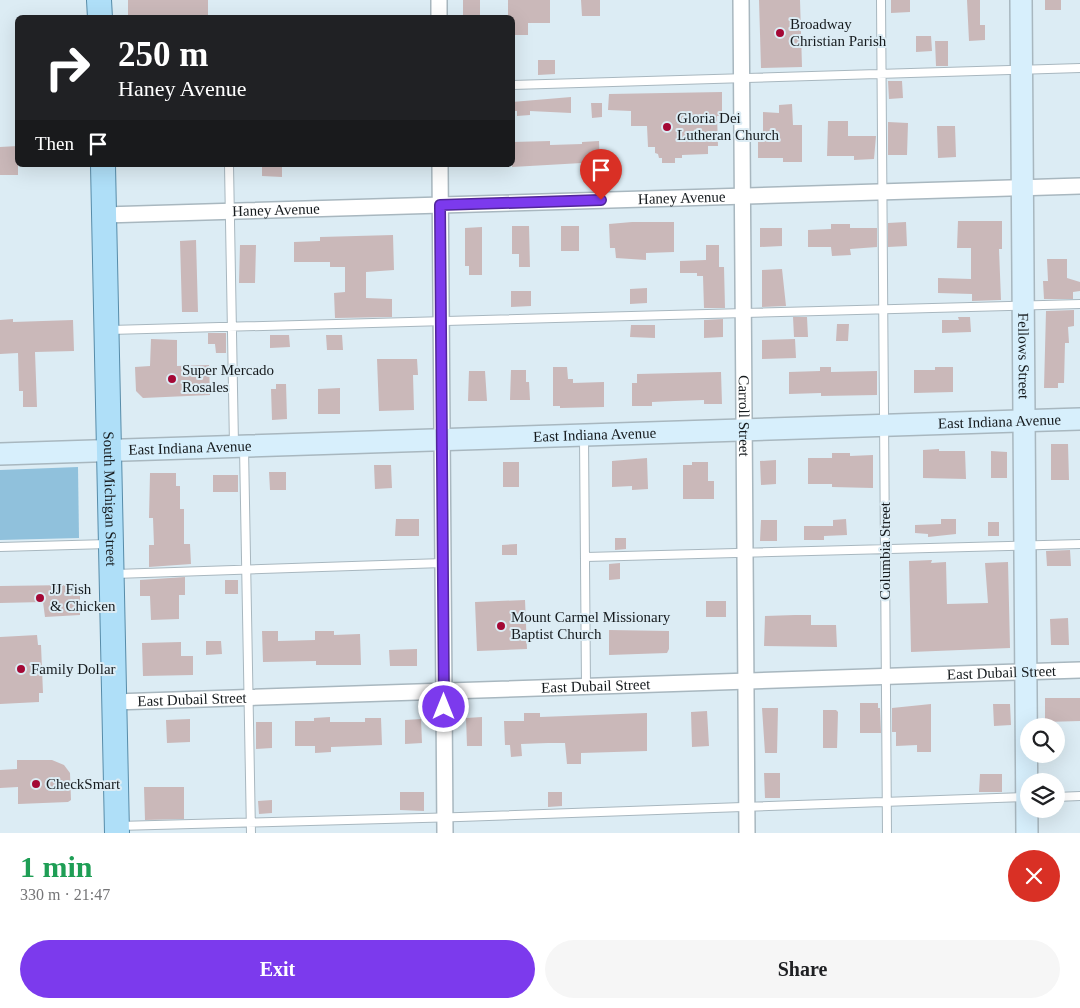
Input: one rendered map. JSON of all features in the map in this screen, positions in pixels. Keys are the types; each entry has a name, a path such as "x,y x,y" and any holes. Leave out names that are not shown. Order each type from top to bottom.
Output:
{"main road":[{"path":"99,0 100,15"},
{"name":"South Michigan Street","path":"102,167 116,830"}],"street":[{"path":"439,0 439,15"},
{"name":"Carroll Street","path":"741,0 747,833"},
{"name":"Fellows Street","path":"1021,0 1028,773"},
{"path":"440,167 445,825"},
{"name":"Haney Avenue","path":"104,215 1080,186"},
{"name":"East Indiana Avenue","path":"0,454 1080,419"},
{"name":"East Dubail Street","path":"114,702 1080,670"},
{"name":"Fellows Street","path":"1027,818 1027,833"}],"lane":[{"name":"Columbia Street","path":"881,0 887,833"},
{"path":"515,85 1080,68"},
{"path":"229,167 233,327 245,571 251,833"},
{"path":"106,330 441,323 1080,304"},
{"path":"584,436 586,686"},
{"path":"0,547 110,544"},
{"path":"586,558 1080,544"},
{"path":"111,574 443,563"},
{"path":"1065,797 1080,796"},
{"path":"116,830 250,823 445,825 746,807 1020,797"}],"shaded area":[{"path":"78,467 79,538 0,540 0,470"}],"building":[{"path":"128,0 208,0 208,15 128,15"},
{"path":"463,0 480,0 480,15 463,15"},
{"path":"508,0 550,0 550,23 528,23 528,35 515,35 515,15 508,15"},
{"path":"581,0 600,0 600,16 582,16"},
{"name":"Broadway Christian Parish","path":"759,0 800,0 802,67 761,68"},
{"path":"891,0 910,0 910,12 891,13"},
{"path":"967,0 980,0 980,25 985,25 985,40 969,41"},
{"path":"1045,0 1061,0 1061,10 1045,10"},
{"path":"916,36 931,36 932,51 916,52"},
{"path":"935,41 948,41 948,66 936,66"},
{"path":"538,60 555,60 555,74 538,75"},
{"path":"888,81 902,81 903,98 889,99"},
{"name":"Gloria Dei Lutheran Church","path":"722,92 722,116 717,116 718,146 708,146 708,154 682,155 682,158 675,158 675,163 662,163 662,158 659,158 658,154 655,153 655,147 648,147 647,126 631,126 631,111 608,110 609,94"},
{"path":"571,97 571,113 530,111 530,115 517,116 515,102"},
{"path":"591,103 602,103 602,117 592,118"},
{"path":"792,104 793,125 802,125 802,162 783,162 783,158 758,158 758,134 763,134 763,112 779,113 779,105"},
{"path":"828,121 848,121 848,136 876,136 874,159 854,160 854,156 827,156"},
{"path":"888,122 908,123 907,155 888,155"},
{"path":"937,126 955,126 956,157 938,158"},
{"path":"550,141 550,145 582,144 582,142 599,141 600,166 582,166 582,163 515,167 515,142"},
{"path":"15,146 15,167 18,167 18,175 0,175 0,147"},
{"path":"262,167 282,167 282,177 262,176"},
{"path":"958,221 1002,221 1002,249 999,249 1001,300 972,301 972,294 938,293 938,278 971,279 971,248 957,248"},
{"path":"674,222 674,252 646,253 646,260 616,258 615,248 610,248 609,224"},
{"path":"906,222 907,246 888,247 888,223"},
{"path":"831,224 850,224 850,228 877,228 877,247 850,249 851,255 832,256 831,247 808,247 808,230 831,229"},
{"path":"512,226 529,226 530,267 519,267 519,254 512,254"},
{"path":"561,226 579,226 579,251 561,251"},
{"path":"482,227 482,275 469,275 469,266 465,266 465,228"},
{"path":"760,228 782,228 782,246 760,247"},
{"path":"393,235 394,270 366,272 366,298 392,299 392,317 335,318 334,293 345,292 345,267 330,267 330,262 294,262 294,242 320,241 320,237"},
{"path":"196,240 198,312 182,312 180,241"},
{"path":"240,245 256,245 255,283 239,283"},
{"path":"706,245 719,245 719,267 724,267 725,308 704,308 703,276 697,276 697,273 680,273 680,261 706,260"},
{"path":"1047,259 1067,259 1067,278 1080,282 1080,291 1073,292 1073,299 1044,299 1043,281 1048,281"},
{"path":"782,269 786,306 762,307 762,270"},
{"path":"647,288 647,303 630,304 630,289"},
{"path":"511,291 531,291 531,306 511,307"},
{"path":"1074,310 1074,326 1068,327 1069,343 1065,343 1064,383 1058,383 1058,388 1044,388 1046,311"},
{"path":"793,317 807,317 808,337 794,337"},
{"path":"958,317 970,317 971,332 942,333 942,320 959,320"},
{"path":"13,319 13,322 73,320 74,351 35,352 37,407 23,407 23,391 19,391 18,353 0,354 0,320"},
{"path":"723,319 723,337 704,338 704,320"},
{"path":"837,324 849,324 848,341 836,341"},
{"path":"631,325 655,325 655,338 630,337"},
{"path":"208,333 226,333 226,353 216,353 215,344 208,344"},
{"path":"270,335 289,335 290,347 270,348"},
{"path":"326,335 342,335 343,350 327,350"},
{"name":"Super Mercado Rosales","path":"151,339 177,340 177,366 209,365 210,395 143,398 136,391 135,367 150,366"},
{"path":"795,339 796,358 762,359 762,340"},
{"path":"377,359 417,359 418,375 413,375 414,410 379,411"},
{"path":"553,367 567,367 568,379 573,379 573,383 604,382 604,407 560,408 560,406 553,406"},
{"path":"820,367 831,367 831,372 877,371 877,395 821,396 821,393 789,394 789,372 820,371"},
{"path":"935,367 953,367 953,392 914,393 914,370 935,370"},
{"path":"511,370 526,370 526,382 529,382 530,400 510,400"},
{"path":"469,371 485,371 487,401 468,401"},
{"path":"721,372 722,404 704,404 704,400 652,402 652,406 632,406 632,383 637,383 637,374"},
{"path":"276,384 286,384 287,419 272,420 271,389 276,389"},
{"path":"340,388 340,414 318,414 318,389"},
{"path":"1051,444 1068,444 1069,480 1051,480"},
{"path":"939,449 939,451 965,451 966,479 923,478 923,450"},
{"path":"991,451 1007,452 1007,478 991,478"},
{"path":"832,453 850,453 850,456 873,455 873,488 832,487 832,484 808,484 808,458 832,458"},
{"path":"647,458 648,489 632,490 632,486 612,487 612,461"},
{"path":"776,460 776,484 761,485 760,461"},
{"path":"503,462 519,462 519,487 503,487"},
{"path":"692,462 708,462 708,481 714,481 714,499 683,499 683,465 692,465"},
{"path":"374,465 391,465 392,488 375,489"},
{"path":"269,472 286,472 286,490 270,490"},
{"path":"150,473 176,473 176,486 180,486 180,509 184,509 184,544 190,544 191,564 149,567 149,545 154,545 153,518 149,518"},
{"path":"213,475 238,475 238,492 213,492"},
{"path":"396,519 419,519 419,536 395,536"},
{"path":"846,519 847,535 824,536 824,540 804,540 804,526 833,526 833,520"},
{"path":"941,519 956,519 956,534 928,537 928,534 915,533 915,525 941,524"},
{"path":"761,520 777,520 777,541 760,541"},
{"path":"988,522 999,522 999,536 988,536"},
{"path":"615,538 626,538 626,549 615,550"},
{"path":"517,544 517,555 502,555 502,545"},
{"path":"1070,550 1071,566 1047,566 1046,551"},
{"path":"932,560 931,563 946,562 947,604 988,603 985,563 1008,562 1010,648 911,652 909,561"},
{"path":"620,563 620,579 609,580 609,564"},
{"path":"185,577 185,595 179,595 179,619 151,620 150,596 140,596 140,580"},
{"path":"225,580 238,580 238,594 225,594"},
{"name":"JJ Fish & Chicken","path":"70,585 80,594 80,615 45,617 43,602 0,603 0,586"},
{"name":"Mount Carmel Missionary Baptist Church","path":"525,600 527,649 477,651 475,602"},
{"path":"706,601 726,601 726,617 706,617"},
{"path":"811,615 811,625 836,625 837,647 764,646 765,616"},
{"path":"1068,618 1069,645 1051,645 1050,619"},
{"path":"609,630 669,631 669,649 667,653 609,655"},
{"path":"262,631 278,631 278,641 315,640 315,631 334,631 334,635 360,634 361,665 316,665 316,661 263,662"},
{"name":"Family Dollar","path":"37,635 38,645 41,645 43,693 39,693 39,702 0,704 0,637"},
{"path":"206,641 221,641 222,654 206,655"},
{"path":"181,642 181,656 193,656 193,675 143,676 142,643"},
{"path":"417,649 417,666 390,666 389,650"},
{"path":"1045,698 1080,698 1080,721 1065,721 1065,718 1045,718"},
{"path":"860,703 878,703 881,733 860,733"},
{"path":"931,704 931,752 917,752 917,745 896,746 896,732 892,732 892,708"},
{"path":"993,704 1010,704 1011,725 994,726"},
{"path":"762,708 778,708 777,753 765,753"},
{"path":"823,710 836,710 838,712 837,748 823,748"},
{"path":"707,711 709,746 692,747 691,712"},
{"path":"524,713 540,713 540,717 647,713 647,751 581,753 581,764 567,764 565,743 521,744 522,756 511,757 510,745 505,745 504,721 524,721"},
{"path":"330,717 330,722 365,722 365,718 381,718 382,745 331,747 331,752 315,753 315,746 295,746 295,721 314,721 314,718"},
{"path":"482,717 482,746 467,746 466,718"},
{"path":"190,719 190,742 167,743 166,720"},
{"path":"421,719 422,743 405,744 405,720"},
{"path":"256,722 272,722 272,748 256,749"},
{"name":"CheckSmart","path":"17,760 52,760 64,765 70,773 71,800 68,802 18,804 18,787 0,788 0,770 17,769"},
{"path":"764,773 780,773 780,798 765,798"},
{"path":"980,774 1002,774 1002,792 979,792"},
{"path":"144,787 184,787 184,819 145,820"},
{"path":"400,792 424,792 424,811 400,810"},
{"path":"548,792 562,792 562,806 548,807"},
{"path":"272,800 272,813 259,814 258,801"}],"place":[{"name":"Broadway Christian Parish","path":"780,33"},
{"name":"Gloria Dei Lutheran Church","path":"667,127"},
{"name":"Super Mercado Rosales","path":"172,379"},
{"name":"JJ Fish & Chicken","path":"40,598"},
{"name":"Mount Carmel Missionary Baptist Church","path":"501,626"},
{"name":"Family Dollar","path":"21,669"},
{"name":"CheckSmart","path":"36,784"}],"route":[{"path":"444,707 440,205 601,200"}]}
